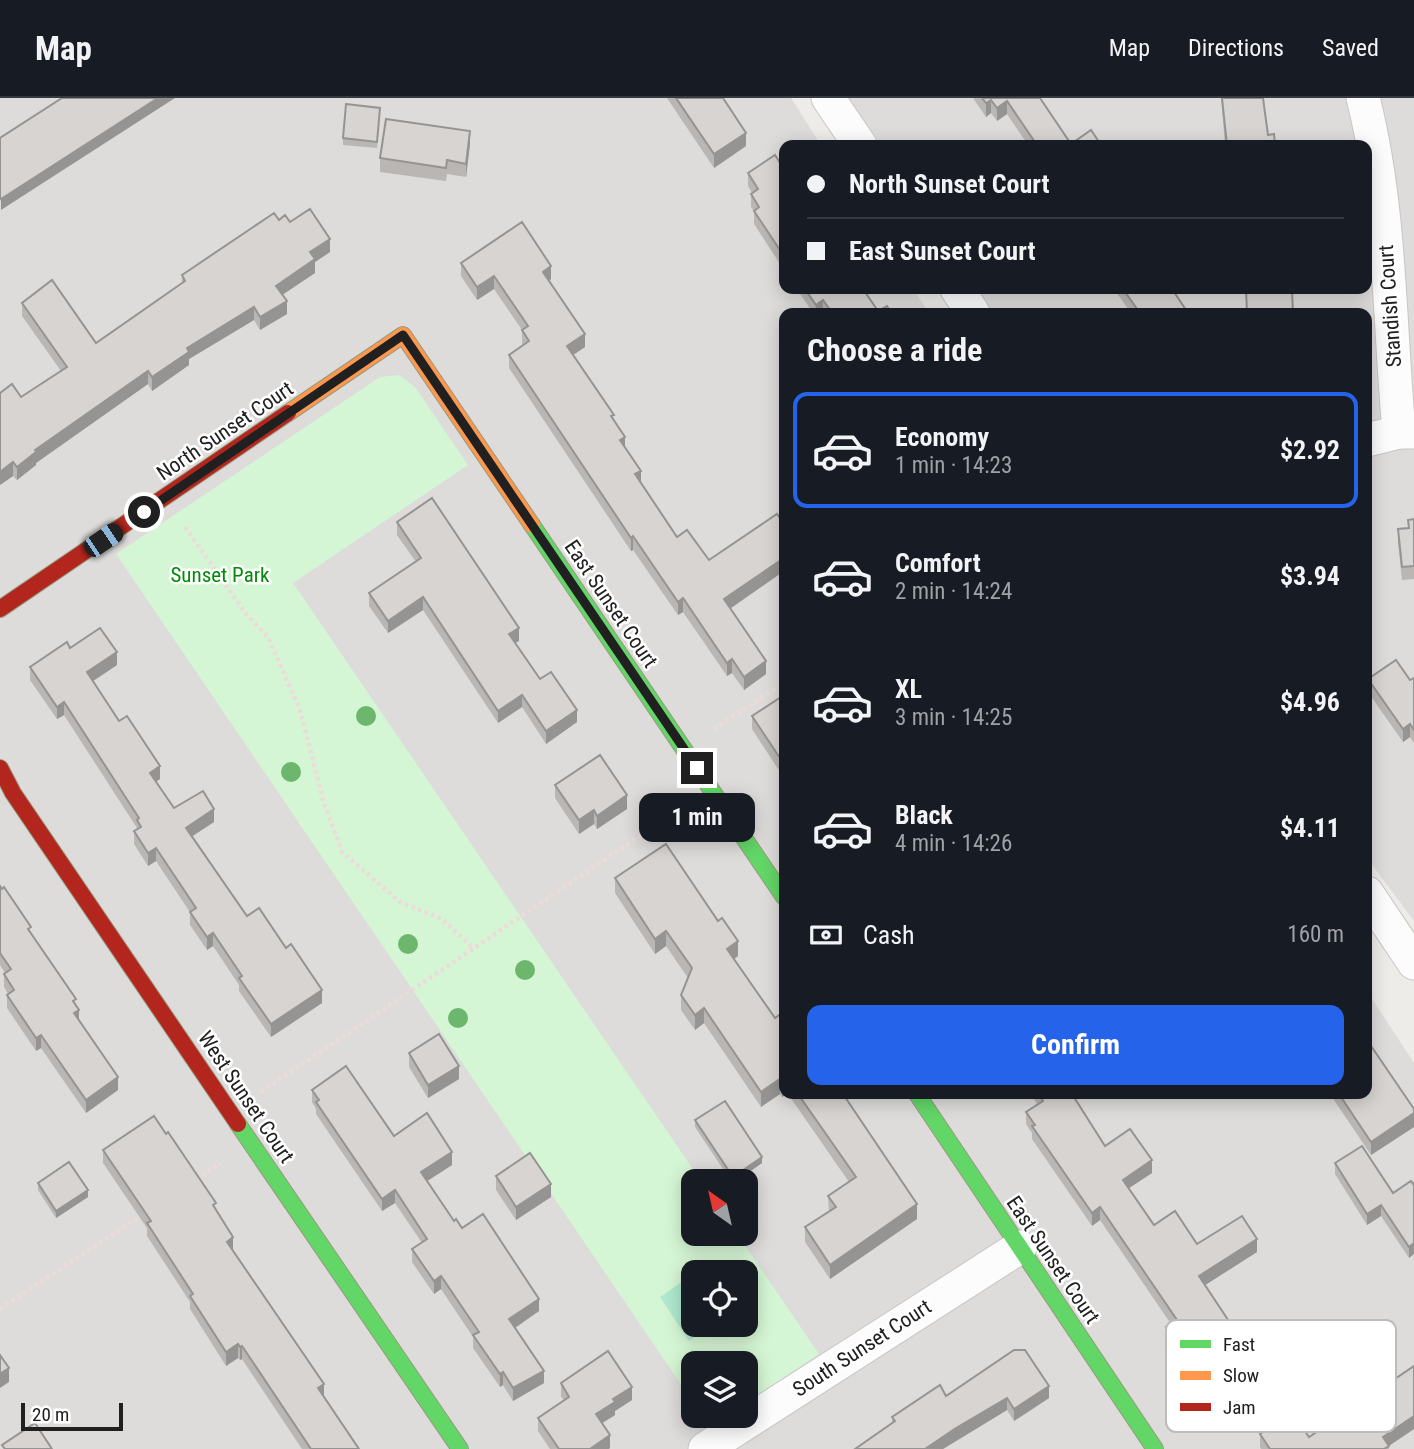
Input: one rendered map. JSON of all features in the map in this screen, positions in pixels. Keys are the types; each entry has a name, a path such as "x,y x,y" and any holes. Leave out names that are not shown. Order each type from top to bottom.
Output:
{"street":[{"path":"828,98 857,140"},
{"name":"Standish Court","path":"1363,98 1384,211 1406,432"},
{"name":"North Sunset Court","path":"0,609 403,335"},
{"name":"East Sunset Court","path":"403,335 779,890"},
{"path":"1372,439 1406,432"},
{"name":"West Sunset Court","path":"0,768 13,793 460,1449"},
{"path":"1372,900 1414,963"},
{"name":"East Sunset Court","path":"919,1099 1155,1449"},
{"name":"South Sunset Court","path":"705,1449 1020,1247"}],"path":[{"path":"164,498 246,614 268,637 300,710 324,803 342,852 400,902 442,919 473,948"},
{"path":"684,749 779,686"},
{"path":"231,1112 710,788"},
{"path":"195,1180 252,1142"},
{"path":"0,1309 149,1210"}],"shaded area":[{"path":"0,98 791,98 818,140 779,140 779,294 916,294 926,308 779,308 779,1099 1372,1099 1372,999 1414,1063 1414,1449 0,1449"},
{"path":"828,98 1414,98 1414,921 1372,865 1372,308 970,308 960,294 1372,294 1372,140 857,140"}],"green space":[{"name":"Sunset Park","path":"399,375 415,387 468,465 293,583 693,1169 681,1169 681,1246 745,1246 755,1260 681,1260 681,1337 758,1337 758,1265 819,1354 758,1394 758,1351 681,1351 681,1384 116,554 380,377"},
{"path":"681,1282 681,1329 660,1297"}],"building":[{"path":"62,98 158,98 1,199 0,138"},
{"path":"676,98 723,98 746,133 714,154"},
{"path":"982,98 1040,98 1068,140 1034,140 1007,101 997,108 991,100 986,103"},
{"path":"1222,98 1263,98 1268,135 1274,134 1275,140 1226,140"},
{"path":"346,104 380,108 377,142 343,138"},
{"path":"386,119 470,131 466,164 447,160 446,168 380,158"},
{"path":"1091,130 1098,140 1077,140"},
{"path":"775,155 779,161 779,248 754,211 759,207 751,194 758,189 748,173"},
{"path":"310,209 330,239 310,252 315,259 276,286 287,301 260,317 254,307 187,348 189,352 152,377 148,371 35,450 36,452 17,467 13,462 0,472 0,393 12,384 21,397 67,367 22,303 52,280 96,343 185,281 182,275 274,213 279,220 285,215 290,222"},
{"path":"522,222 551,266 543,272 585,334 567,346 614,415 611,416 625,437 620,440 641,471 635,474 677,537 687,530 709,560 777,514 779,517 779,561 724,599 766,661 744,677 732,659 727,663 683,598 678,602 633,536 631,538 509,355 529,341 522,330 528,326 494,276 477,287 461,263"},
{"path":"808,294 866,294 876,308 829,308 823,300 816,305"},
{"path":"1127,294 1175,294 1185,308 1136,308"},
{"path":"1246,294 1292,294 1293,308 1247,308"},
{"path":"432,498 519,628 509,634 540,679 551,672 577,710 546,731 522,695 498,711 423,597 388,621 369,593 421,558 397,522"},
{"path":"1414,519 1414,566 1402,567 1398,529 1409,528 1408,520"},
{"path":"100,628 117,652 87,672 119,721 127,716 160,766 150,773 174,808 203,791 214,809 186,828 247,916 259,908 286,948 291,944 322,990 271,1024 239,978 242,976 213,933 207,937 190,912 196,908 156,848 148,853 134,831 141,827 137,820 139,818 64,702 57,707 30,667 67,642 70,648"},
{"path":"1396,660 1410,680 1414,678 1414,730 1410,724 1403,729 1372,685 1372,676"},
{"path":"779,698 779,756 752,716"},
{"path":"600,755 627,795 597,816 594,810 579,820 555,785"},
{"path":"666,844 718,921 722,918 738,941 727,949 775,1018 779,1015 779,1080 761,1092 704,1008 695,1015 681,995 692,968 666,931 655,939 615,878"},
{"path":"0,886 2,889 4,887 31,927 28,929 76,999 73,1001 79,1010 74,1013 118,1077 86,1100 41,1035 36,1038 7,995 14,990 4,974 11,969 0,953"},
{"path":"439,1034 459,1066 428,1085 409,1053"},
{"path":"1372,1047 1414,1109 1414,1113 1371,1142 1342,1099 1372,1099"},
{"path":"346,1066 394,1136 427,1113 452,1152 421,1172 454,1221 456,1219 462,1228 483,1214 539,1299 509,1319 544,1371 513,1388 503,1372 500,1374 473,1335 479,1332 441,1276 434,1281 412,1249 427,1239 395,1190 382,1199 316,1102 319,1100 312,1090"},
{"path":"801,1099 846,1099 917,1204 830,1265 805,1227 836,1207 828,1196 856,1177"},
{"path":"1042,1099 1075,1099 1105,1146 1130,1129 1152,1160 1123,1180 1154,1225 1175,1211 1197,1244 1242,1216 1257,1239 1199,1276 1228,1320 1177,1320 1100,1207 1092,1213 1032,1126 1035,1125 1026,1112 1043,1101"},
{"path":"725,1101 762,1157 745,1169 728,1169 695,1120"},
{"path":"154,1116 166,1134 168,1132 216,1203 213,1205 233,1237 227,1242 324,1384 318,1388 359,1449 311,1449 242,1346 238,1344 226,1352 190,1296 193,1294 147,1223 151,1221 103,1150"},
{"path":"1362,1146 1393,1193 1411,1181 1414,1183 1414,1243 1409,1247 1381,1205 1367,1214 1335,1163"},
{"path":"530,1153 551,1184 516,1207 496,1176"},
{"path":"69,1162 88,1190 56,1211 38,1183"},
{"path":"1014,1350 1025,1350 1049,1386 1014,1409 1007,1398 925,1449 855,1449 895,1421 892,1417 940,1385 946,1396"},
{"path":"608,1351 632,1387 596,1414 610,1435 590,1449 559,1449 538,1418 569,1397 561,1383"},
{"path":"0,1355 9,1368 0,1374"},
{"path":"1414,1366 1414,1416 1396,1428 1396,1378"},
{"path":"35,1423 52,1449 5,1449 2,1445"},
{"path":"1306,1432 1309,1437 1316,1432 1390,1432 1383,1437 1389,1446 1384,1449 1270,1449 1260,1434"}],"traffic: fast":[{"path":"532,525 779,890"},
{"path":"920,1099 1155,1449"},
{"path":"238,1124 460,1449"}],"traffic: slow":[{"path":"288,413 403,335 532,525"}],"traffic: jam":[{"path":"0,609 288,413"},
{"path":"0,768 13,793 238,1124"}],"route":[{"path":"144,512 403,335 697,768"}]}
